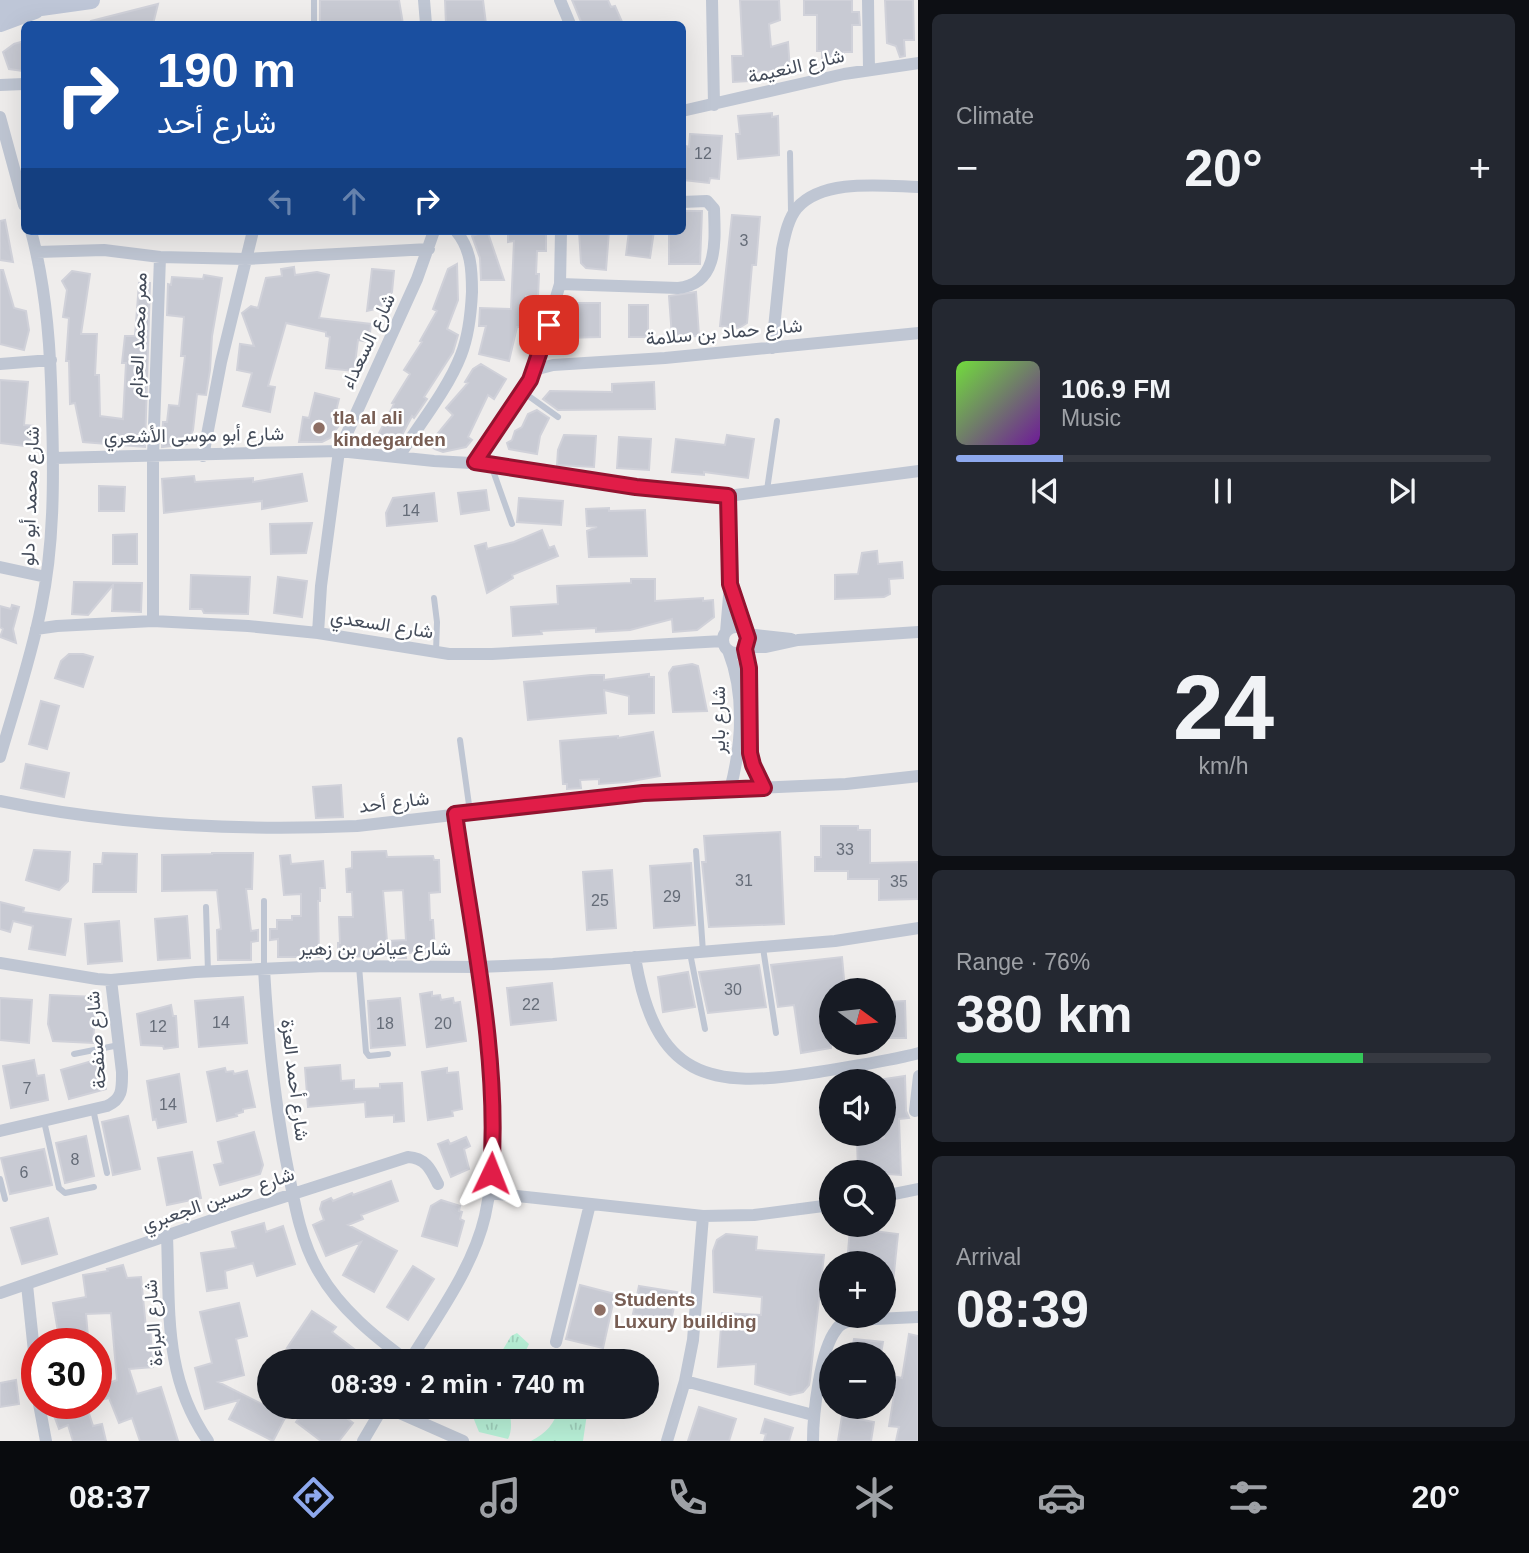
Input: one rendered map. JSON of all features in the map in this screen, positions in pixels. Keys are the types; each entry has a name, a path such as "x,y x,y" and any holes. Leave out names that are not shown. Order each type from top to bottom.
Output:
{"street":[{"path":"0,9 91,0"},
{"path":"424,0 425,21"},
{"path":"560,0 569,21"},
{"path":"712,0 714,105"},
{"path":"868,0 869,70"},
{"path":"0,23 41,7"},
{"name":"شارع النعيمة","path":"686,110 869,70 918,63"},
{"path":"0,85 21,85"},
{"path":"0,117 21,194"},
{"path":"772,348 782,249 797,208 814,195 846,187 918,187"},
{"path":"560,284 678,288 691,287 699,282 709,269 713,255 714,209 707,201 686,202"},
{"name":"شارع محمد أبو دلو","path":"0,757 36,629 46,577 54,458 51,360 37,253 32,235"},
{"path":"203,456 252,235"},
{"name":"شارع السعداء","path":"318,633 321,586 339,451 433,235"},
{"path":"399,456 452,373 465,344 472,280 468,248 459,235"},
{"path":"475,462 534,370 560,284 561,235"},
{"path":"37,253 104,250 160,257 246,259 429,249"},
{"name":"ممر محمد العزام","path":"153,621 153,456 160,257"},
{"name":"شارع حماد بن سلامة","path":"534,370 552,365 772,348 918,333"},
{"path":"0,364 51,360"},
{"name":"شارع أبو موسى الأشعري","path":"54,458 339,451 433,461 475,462 636,487 728,496 918,471"},
{"name":"شارع باير","path":"728,496 730,584 726,641 738,682 740,708 738,754 730,790"},
{"path":"0,567 46,577"},
{"name":"شارع باير","path":"730,584 746,640 750,753 764,788"},
{"name":"شارع السعدي","path":"36,629 153,621 248,626 318,633 436,652 492,654 726,641"},
{"path":"746,640 735,653 726,641 735,627 746,640 798,640 918,632"},
{"name":"شارع أحد","path":"0,801 84,816 270,827 357,826 643,793 846,784 918,776"},
{"path":"417,1349 468,1262 485,1217 492,1154 491,1099 478,967 455,814"},
{"name":"شارع عياض بن زهير","path":"0,963 111,980 264,969 359,966 478,967 763,948 835,941 918,928"},
{"path":"635,957 641,988 662,1037 684,1061 715,1076 738,1080 795,1076 918,1053"},
{"name":"شارع أحمد العزة","path":"264,969 272,1079 299,1221 317,1270 332,1293 368,1330 392,1349"},
{"name":"شارع صنفحة","path":"0,1131 112,1104 122,1092 111,980"},
{"path":"915,1111 918,1076"},
{"name":"شارع حسين الجعبري","path":"0,1293 408,1157 424,1161 439,1184"},
{"path":"896,1194 918,1189"},
{"path":"489,1193 703,1216 754,1215 819,1207"},
{"path":"556,1342 590,1203"},
{"path":"668,1441 685,1381 695,1318 703,1216"},
{"name":"شارع البراءة","path":"167,1236 171,1332 177,1378 189,1411 208,1441"},
{"path":"27,1285 32,1328"},
{"path":"813,1441 813,1415 827,1350 836,1328 844,1322 854,1320 918,1317"},
{"path":"685,1381 813,1415"},
{"path":"42,1419 46,1441"},
{"path":"363,1441 377,1419"},
{"path":"413,1419 463,1441"}],"lane":[{"path":"314,0 314,21"},
{"path":"790,153 792,217"},
{"path":"523,391 558,417"},
{"path":"767,492 776,421"},
{"path":"490,464 512,524"},
{"path":"434,598 438,631 436,652"},
{"path":"460,740 470,812"},
{"path":"696,851 697,952 705,1029"},
{"path":"264,901 264,969"},
{"path":"206,907 208,972"},
{"path":"763,948 775,1032"},
{"path":"359,966 366,1052 369,1056 388,1054"},
{"path":"74,1054 119,1045"},
{"path":"93,1109 107,1173"},
{"path":"44,1121 60,1188 65,1193 94,1187"},
{"path":"0,1179 5,1199"}],"green space":[{"path":"517,1333 529,1344 527,1349 503,1349 511,1336"},
{"path":"474,1419 510,1419 508,1439 479,1432"},
{"path":"554,1419 586,1419 583,1441 531,1441 549,1427"}],"building":[{"path":"320,0 399,0 402,21 320,21"},
{"path":"445,0 483,0 486,21 446,21"},
{"path":"572,0 608,0 611,7 615,6 622,21 581,21"},
{"path":"740,0 779,0 780,20 769,24 771,47 788,42 790,70 772,74 772,71 749,72 749,81 733,82 732,56 743,56"},
{"path":"804,0 852,0 852,12 859,12 860,25 852,25 852,52 844,52 844,58 822,58 822,51 817,51 817,15 804,15"},
{"path":"885,0 913,0 914,40 904,40 905,56 900,57 896,46 887,43"},
{"path":"158,4 154,21 91,21"},
{"path":"21,42 21,71 9,69 3,52"},
{"path":"772,113 772,117 778,116 779,155 738,159 738,116"},
{"path":"690,134 722,136 719,179 710,178 709,183 686,180 686,146 689,147"},
{"path":"686,211 702,211 700,264 669,264 669,235 686,235"},
{"path":"732,215 760,217 747,323 739,328 720,326"},
{"path":"5,220 13,262 0,260 0,221"},
{"path":"488,235 504,280 481,280 480,258 472,236"},
{"path":"508,235 546,235 546,251 537,251 538,297 526,296 525,327 517,327 509,361 479,354 486,326 479,326 480,308 511,309 514,241 508,242"},
{"path":"579,235 609,235 606,270 586,268 581,263"},
{"path":"628,235 653,235 650,258 626,255"},
{"path":"457,264 458,300 447,329 458,335 453,352 424,397 427,399 414,418 412,416 400,439 395,443 387,442 377,437 394,404 392,403 410,374 404,370 437,311 433,309 448,269"},
{"path":"294,267 295,275 317,272 329,275 319,318 371,324 369,342 358,340 354,371 326,368 330,337 326,336 326,332 286,323 268,386 275,387 270,412 243,406 252,373 237,370 240,344 254,346 242,313 251,306 258,308 266,278 282,276 281,269"},
{"path":"372,269 394,271 392,292 379,308 367,311"},
{"path":"0,270 3,270 14,308 26,311 29,330 24,350 0,344"},
{"path":"72,271 90,274 81,334 97,334 95,375 99,375 100,416 123,419 126,363 122,363 125,336 135,336 139,283 150,283 145,447 83,442 75,403 70,404 69,361 66,361 69,318 63,317 67,290 62,281"},
{"path":"204,275 222,278 206,395 197,394 193,430 187,444 162,447 163,422 167,422 169,405 179,406 185,356 181,356 184,317 167,315 168,284 171,285 172,277 203,279"},
{"path":"696,292 699,336 672,337 669,296"},
{"path":"571,303 600,303 600,337 564,338 564,311"},
{"path":"629,305 648,305 648,337 629,337"},
{"path":"481,364 506,379 494,399 488,395 468,437 472,440 466,447 443,452 435,449 429,444 453,415 446,408 468,383 465,382 473,369"},
{"path":"0,380 28,382 24,425 35,426 32,447 0,443"},
{"path":"654,382 655,409 558,410 543,399 550,391 612,392 612,384"},
{"path":"315,393 339,399 333,423 340,424 330,438 322,442 299,442 303,417 309,418"},
{"path":"537,410 549,418 540,436 537,454 509,449 507,443 512,440 515,431 522,427 528,414"},
{"path":"564,435 596,436 594,467 557,465 558,450"},
{"path":"727,435 754,439 748,478 704,472 704,475 672,472 676,439 725,445"},
{"path":"619,437 651,439 649,470 617,468"},
{"path":"302,474 307,501 262,509 262,501 164,513 162,479 194,476 195,482 253,478 253,482"},
{"path":"99,486 125,487 124,511 99,511"},
{"path":"486,490 489,510 461,514 458,493"},
{"path":"434,493 437,521 387,526 386,513 393,498"},
{"path":"519,498 563,501 561,525 517,522"},
{"path":"609,508 609,511 645,510 647,556 589,557 587,531 597,527 587,526 586,509"},
{"path":"312,523 306,553 271,554 270,524"},
{"path":"542,530 549,548 554,546 558,556 512,575 513,578 487,593 475,546 486,543 487,549 514,542"},
{"path":"137,534 137,564 113,564 113,535"},
{"path":"877,551 878,564 902,562 903,578 889,579 890,594 884,597 835,599 835,575 858,574 862,553"},
{"path":"191,575 250,577 248,614 204,613 202,609 190,609"},
{"path":"278,577 307,581 302,617 274,613"},
{"path":"631,579 655,579 655,601 703,598 703,601 713,600 714,617 697,630 673,632 672,619 630,630 596,632 596,628 541,631 542,634 513,636 511,607 558,604 557,586 631,583"},
{"path":"74,582 142,583 141,612 112,611 113,585 88,615 72,614"},
{"path":"12,605 19,607 13,629 16,643 0,637 3,629 0,627 0,606 11,609"},
{"path":"69,654 93,657 83,687 55,678 61,661"},
{"path":"692,664 698,666 707,711 673,712 669,673 673,667"},
{"path":"649,674 649,677 654,677 654,713 629,714 629,696 604,690 606,713 528,720 524,682 591,675 604,675 604,680"},
{"path":"41,701 59,706 47,749 29,744"},
{"path":"653,732 660,776 599,784 599,779 580,780 581,788 567,789 567,784 563,784 560,741 618,738"},
{"path":"26,764 69,773 64,797 21,788"},
{"path":"341,785 343,817 316,818 313,787"},
{"path":"821,826 858,826 858,830 870,830 870,863 918,862 918,899 879,900 879,879 848,879 848,871 815,871 815,857 821,857"},
{"path":"780,832 784,924 709,927 702,862 706,862 704,836"},
{"path":"34,850 70,852 68,881 59,890 26,880"},
{"path":"386,851 387,857 433,856 434,860 439,860 440,892 429,893 435,952 405,953 406,958 388,958 388,955 347,957 346,954 338,954 339,917 353,917 352,892 347,892 346,869 352,868 352,852","holes":["403,890 406,940 387,941 383,891"]},
{"path":"103,853 137,854 136,892 93,892 94,864 102,864"},
{"path":"253,853 252,889 246,889 251,931 258,930 258,941 251,942 251,960 218,960 217,930 221,929 217,890 162,891 162,855"},
{"path":"290,855 291,864 323,861 325,888 320,888 318,901 319,957 278,957 278,939 270,940 270,929 277,929 277,920 292,920 292,916 301,916 301,894 284,895 280,856"},
{"path":"691,863 695,925 654,928 650,866"},
{"path":"612,870 616,928 587,930 583,872"},
{"path":"0,902 24,908 23,912 71,919 65,955 29,949 33,926 13,921 10,932 0,929"},
{"path":"187,916 190,958 158,960 155,919"},
{"path":"119,921 122,961 88,964 85,924"},
{"path":"842,957 844,978 819,978 819,1050 801,1053 794,1005 778,1007 771,965"},
{"path":"759,965 766,1007 708,1013 699,972"},
{"path":"688,972 695,1007 663,1012 658,977"},
{"path":"552,983 556,1020 511,1025 507,988"},
{"path":"432,992 432,996 440,995 441,1000 453,998 454,1003 460,1002 466,1041 427,1047 420,994"},
{"path":"50,995 96,997 93,1043 53,1041 48,1024"},
{"path":"243,997 247,1043 199,1047 195,1001"},
{"path":"0,998 32,1000 29,1043 0,1040"},
{"path":"400,998 405,1045 371,1048 368,1001"},
{"path":"896,1001 905,1001 906,1038 896,1038"},
{"path":"171,1005 173,1016 176,1016 178,1047 164,1049 163,1046 141,1045 137,1014"},
{"path":"99,1059 106,1089 69,1099 61,1070"},
{"path":"34,1060 37,1076 44,1075 48,1100 11,1108 3,1066"},
{"path":"340,1065 341,1081 354,1080 354,1089 380,1088 380,1084 402,1083 404,1121 394,1122 394,1115 366,1117 365,1102 308,1107 305,1068"},
{"path":"225,1068 226,1072 233,1071 234,1074 247,1071 255,1107 243,1109 237,1116 217,1121 207,1072"},
{"path":"447,1068 447,1073 458,1072 462,1109 452,1111 453,1116 428,1120 422,1072"},
{"path":"179,1074 186,1122 158,1128 156,1119 153,1120 147,1081"},
{"path":"905,1076 906,1111 909,1118 899,1119 901,1175 896,1175 896,1160 858,1160 857,1146 896,1146 896,1077"},
{"path":"128,1116 140,1169 113,1175 102,1122"},
{"path":"254,1132 263,1165 260,1174 220,1185 214,1165 223,1163 218,1142"},
{"path":"86,1136 94,1176 65,1183 56,1143"},
{"path":"466,1137 470,1146 464,1149 469,1169 451,1177 438,1144 448,1140 450,1144"},
{"path":"44,1149 52,1185 10,1194 1,1158"},
{"path":"192,1152 201,1198 167,1205 158,1158"},
{"path":"391,1181 398,1201 361,1215 363,1219 348,1225 397,1251 374,1292 343,1275 361,1242 326,1256 313,1225 324,1220 320,1209 322,1202 331,1198 333,1201 352,1193 353,1195"},
{"path":"441,1200 460,1206 460,1219 464,1221 457,1246 422,1236 431,1206"},
{"path":"48,1218 57,1254 22,1264 11,1228"},
{"path":"264,1223 266,1232 283,1226 295,1264 257,1276 253,1263 225,1271 227,1288 207,1291 201,1253 236,1248 232,1232"},
{"path":"726,1234 757,1237 756,1250 819,1255 819,1299 810,1379 803,1392 790,1395 755,1384 756,1364 718,1367 722,1313 761,1315 762,1297 714,1292 713,1251 717,1240"},
{"path":"898,1234 896,1253 896,1251 848,1251 849,1237 896,1237"},
{"path":"123,1265 127,1278 141,1277 146,1328 150,1327 153,1367 129,1369 137,1394 161,1387 178,1441 140,1441 132,1418 119,1423 112,1406 112,1382 117,1380 111,1313 86,1314 87,1328 57,1328 53,1303 86,1297 83,1275 108,1271 107,1269"},
{"path":"413,1266 434,1279 408,1320 387,1307"},
{"name":"Students Luxury building","path":"580,1285 615,1294 603,1348 566,1339"},
{"path":"639,1286 677,1292 671,1321 633,1314"},
{"path":"239,1303 247,1336 236,1339 244,1375 218,1382 257,1402 257,1419 284,1419 273,1441 229,1419 239,1400 205,1409 195,1368 212,1363 200,1312"},
{"path":"312,1311 336,1327 332,1332 354,1349 288,1349"},
{"path":"909,1334 918,1336 918,1441 896,1441 899,1427 889,1426 890,1419 896,1419 897,1377 902,1378"},
{"path":"854,1339 883,1342 853,1342"},
{"path":"16,1380 19,1404 0,1407 0,1383"},
{"path":"699,1407 736,1419 729,1441 688,1441"},
{"path":"55,1419 91,1419 93,1426 102,1424 106,1441 73,1441 68,1425 59,1429"},
{"path":"298,1419 348,1419 353,1423 339,1441 321,1441 296,1422"},
{"path":"765,1419 793,1428 789,1441 764,1441 766,1434 761,1433"},
{"path":"842,1419 874,1422 871,1441 838,1441"}],"place":[{"name":"tla al ali kindegarden","path":"319,428"},
{"name":"Students Luxury building","path":"600,1310"}],"route":[{"path":"491,1173 491,1099 487,1041 455,814 594,797 764,788 750,753 749,668 745,649 749,642 730,584 728,496 636,487 475,462 530,380 549,325"}]}
